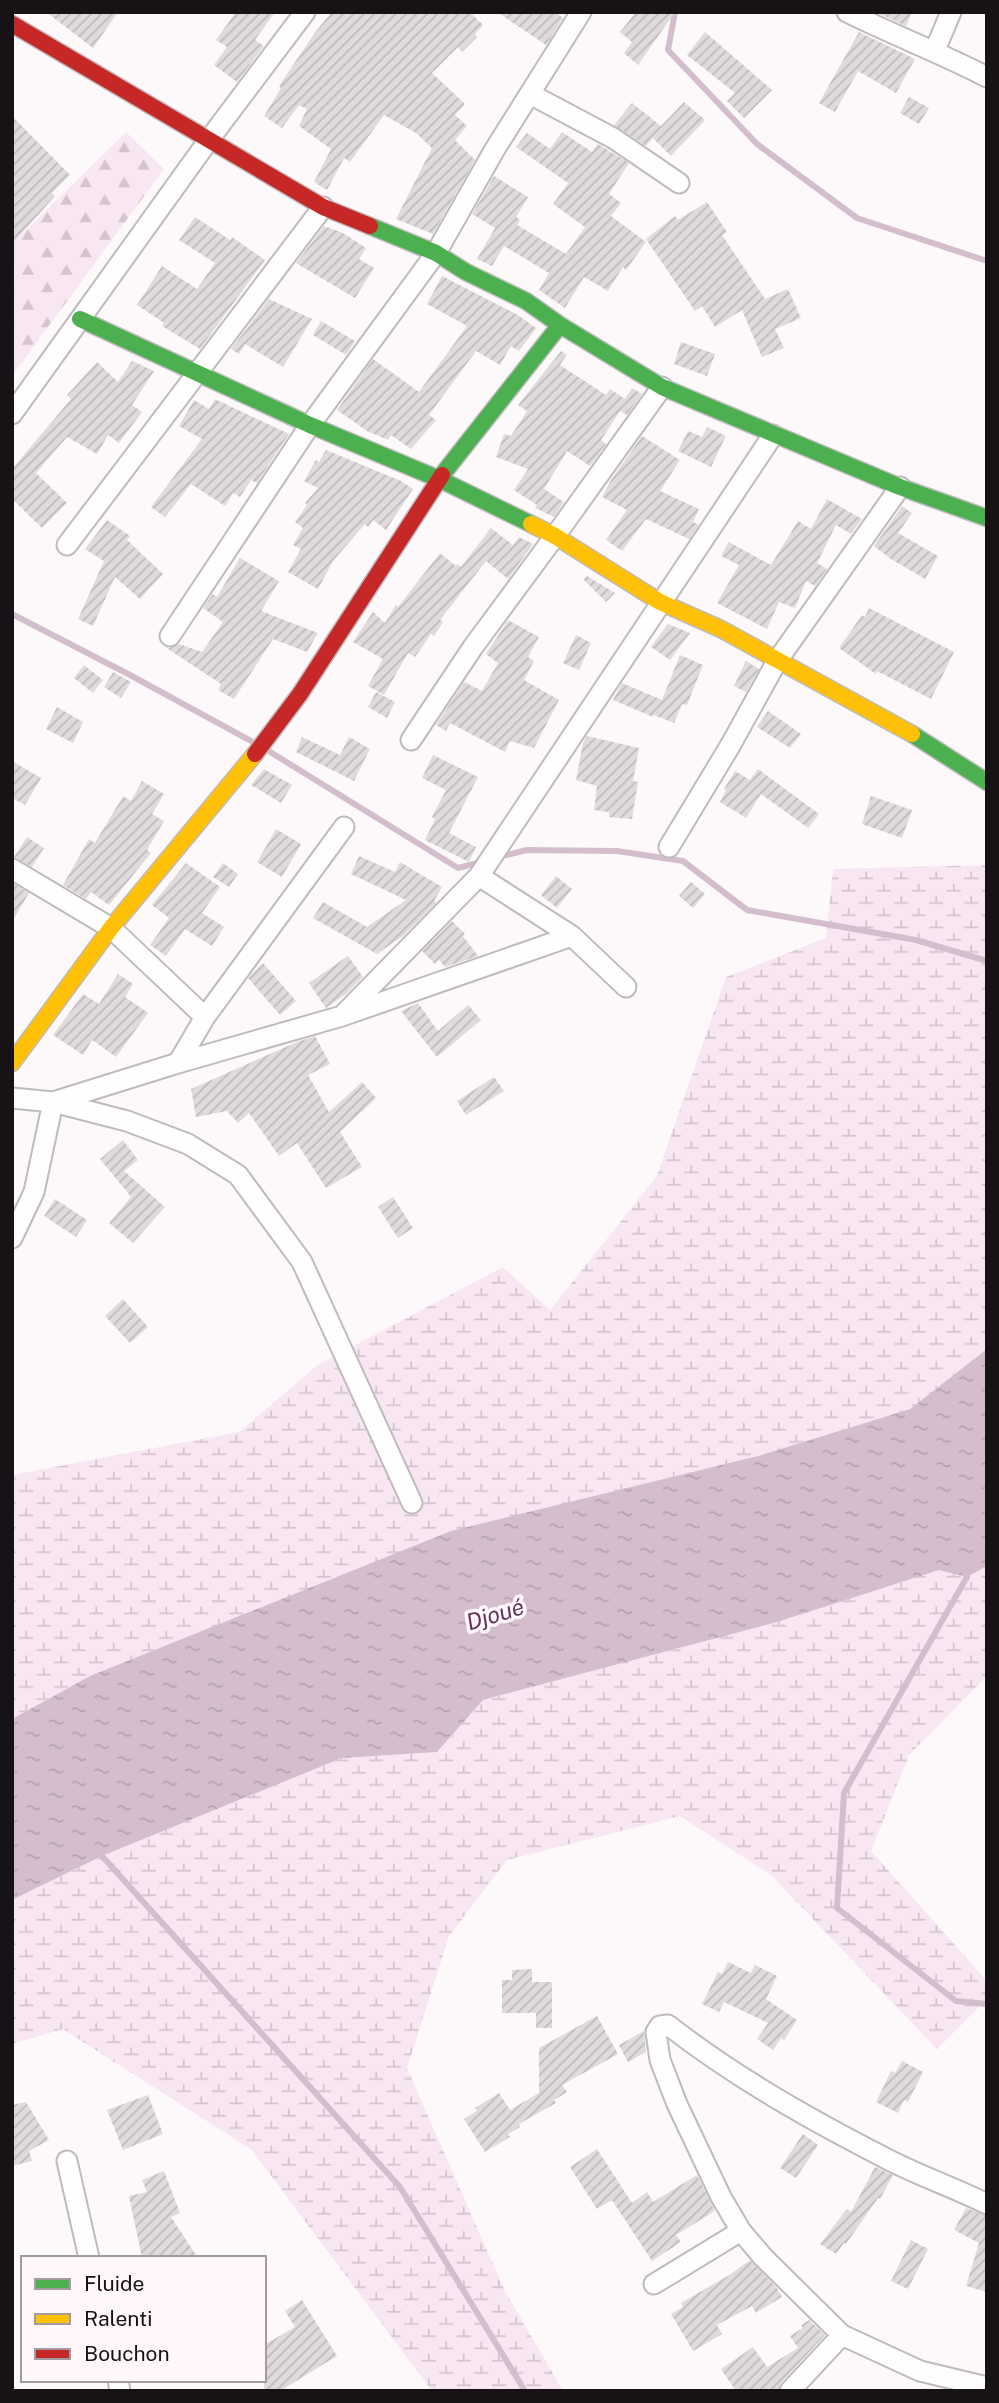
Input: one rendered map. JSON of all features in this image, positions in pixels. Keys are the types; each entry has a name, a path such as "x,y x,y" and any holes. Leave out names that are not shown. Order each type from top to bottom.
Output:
{"street":[{"path":"31,12 16,26 323,207 436,253 466,272 526,301 560,325 662,387 900,487 987,518"},
{"path":"12,414 208,141 306,12"},
{"path":"170,636 310,425 436,253 495,149 581,12"},
{"path":"847,12 880,29 935,50 987,77"},
{"path":"935,50 951,12"},
{"path":"530,94 613,138 679,183"},
{"path":"67,545 323,207"},
{"path":"80,319 310,425 439,479 555,536 660,602 721,629 903,728 987,782"},
{"path":"12,1063 111,928 261,746 300,694 439,479 560,325"},
{"path":"411,740 473,647 662,387"},
{"path":"342,1016 479,876 773,435"},
{"path":"669,847 777,661 900,487"},
{"path":"178,1063 205,1017 344,827"},
{"path":"12,869 111,928 205,1017"},
{"path":"479,876 572,936 626,987"},
{"path":"53,1102 342,1016 572,936"},
{"path":"12,1098 53,1102 127,1121 188,1144 238,1175 302,1262 412,1503"},
{"path":"12,1238 34,1192 53,1102"},
{"path":"987,2204 890,2160 767,2094 664,2024 656,2032 660,2060 677,2104 721,2197 741,2231 763,2257 842,2335 920,2371 987,2387"},
{"path":"67,2161 89,2256"},
{"path":"654,2284 741,2231"},
{"path":"790,2391 842,2335"}],"green space":[{"path":"126,132 164,169 12,376 12,244"},
{"path":"987,865 987,1349 910,1409 758,1456 90,1676 12,1719 12,1475 239,1432 318,1365 503,1267 550,1310 657,1176 726,977 826,938 833,869"},
{"path":"987,1566 987,1676 909,1755 871,1851 987,1981 987,1999 937,2049 771,1875 680,1816 507,1860 449,1936 407,2068 504,2289 563,2391 432,2391 252,2150 63,2029 12,2044 12,1900 102,1856 342,1758 437,1752 483,1700 777,1622 940,1569 967,1577"}],"water":[{"name":"Djoué","path":"987,1349 987,1566 967,1577 939,1570 777,1622 483,1700 437,1752 342,1758 102,1856 12,1900 12,1719 90,1676 451,1531 758,1456 910,1409"}],"building":[{"path":"46,12 118,12 93,48"},
{"path":"236,12 275,12 255,40 264,46 237,82 214,65 227,47 216,40"},
{"path":"332,12 470,12 483,25 475,34 477,37 462,52 458,47 432,73 465,104 455,115 467,126 455,140 475,160 433,234 396,219 432,148 416,133 384,115 350,162 344,158 327,190 314,182 331,149 299,126 307,109 299,105 282,128 264,116 281,88 279,86"},
{"path":"497,12 555,12 563,18 546,45"},
{"path":"636,12 675,12 638,65 624,53 632,42 620,32"},
{"path":"876,12 912,12 906,26"},
{"path":"705,32 772,90 744,118 727,101 735,93 687,55"},
{"path":"859,32 915,59 896,93 858,71 835,112 819,103"},
{"path":"909,97 929,108 919,124 900,113"},
{"path":"684,102 705,120 671,156 653,138 646,146 614,125 632,103 661,126"},
{"path":"12,116 70,175 52,193 55,196 12,244"},
{"path":"562,132 592,152 598,144 629,163 609,194 621,203 611,216 646,242 626,270 623,267 608,291 584,277 565,308 539,290 549,273 504,246 492,266 477,259 495,228 472,214 494,176 528,197 516,217 520,220 517,225 566,254 585,227 553,204 568,183 516,147 527,133 550,149"},
{"path":"707,202 727,232 722,235 765,299 788,289 801,318 775,329 784,348 762,357 742,310 715,327 702,306 695,311 646,239 675,216 678,220"},
{"path":"195,217 230,240 232,237 265,260 200,349 162,326 164,323 137,305 162,266 197,289 215,263 179,240"},
{"path":"324,226 343,233 366,248 359,259 374,268 355,298 296,263"},
{"path":"442,276 518,315 536,328 519,351 511,346 500,365 476,351 429,415 436,420 411,449 391,435 388,440 367,431 337,410 373,359 419,392 467,326 427,304"},
{"path":"269,299 312,319 283,367 245,344 239,354 231,349"},
{"path":"321,321 355,341 346,355 313,335"},
{"path":"681,342 715,354 707,376 674,364"},
{"path":"561,351 567,355 560,365 606,395 610,389 625,399 632,388 642,394 627,415 620,411 601,440 606,444 590,466 567,451 544,489 564,502 554,517 535,508 537,505 514,490 528,469 496,457 504,434 511,436 527,411 518,405"},
{"path":"132,361 154,371 132,405 142,412 119,443 108,435 97,454 67,437 36,473 67,503 42,528 12,499 12,469 71,399 67,395 97,362 118,382"},
{"path":"215,399 289,434 257,483 251,480 240,497 233,493 225,506 191,484 165,517 151,507 202,439 179,426 194,400 209,409"},
{"path":"707,427 726,436 711,467 678,451 688,431 702,437"},
{"path":"642,436 680,460 660,491 699,509 693,522 699,525 689,539 646,519 622,551 606,540 627,510 602,497"},
{"path":"326,450 401,481 413,489 386,530 373,520 368,527 365,524 333,561 318,589 288,572 301,549 293,545 303,528 295,522 307,505 305,503 318,488 304,481 316,460 319,462"},
{"path":"827,499 862,519 851,534 836,525 817,563 827,569 815,586 806,581 795,608 779,602 767,629 717,603 739,565 721,556 729,542 771,565 798,521 811,529"},
{"path":"902,506 912,513 898,533 938,556 925,579 874,546"},
{"path":"107,520 130,536 127,540 163,574 140,599 115,577 93,626 78,619 104,561 85,549"},
{"path":"491,528 513,545 519,537 533,544 508,579 486,561 440,620 443,622 434,636 431,634 415,657 408,653 384,695 368,686 383,659 353,642 373,612 385,623 396,605 398,607 440,553 461,567"},
{"path":"240,558 279,581 261,611 318,633 307,652 273,639 234,699 218,690 221,684 165,647 179,644 202,652 223,622 203,608 213,594 217,597"},
{"path":"587,576 615,593 606,602 583,579"},
{"path":"869,608 954,652 931,699 877,671 876,674 839,648 862,615 865,617"},
{"path":"508,620 539,637 528,657 534,661 524,680 559,700 534,748 510,741 505,752 450,723 446,731 436,725 464,682 482,691 498,663 486,654"},
{"path":"668,624 690,633 670,660 651,647"},
{"path":"576,635 591,643 579,670 563,663"},
{"path":"680,655 703,665 687,705 682,704 674,723 613,700 622,683 662,700"},
{"path":"746,661 759,669 746,692 734,686"},
{"path":"84,665 103,680 93,693 74,678"},
{"path":"113,672 131,682 121,698 104,687"},
{"path":"376,692 395,702 387,718 368,707"},
{"path":"57,707 83,722 73,743 46,729"},
{"path":"768,711 801,734 790,748 757,727"},
{"path":"587,736 639,748 633,781 638,782 632,819 609,817 609,812 594,810 597,786 576,780 583,743"},
{"path":"302,737 340,755 349,737 370,749 354,781 296,752"},
{"path":"433,755 478,777 449,833 476,847 469,862 425,840 435,819 432,817 446,790 422,778"},
{"path":"12,761 41,778 25,805 12,798"},
{"path":"264,769 292,785 281,803 251,785"},
{"path":"758,769 819,814 808,828 761,794 746,818 720,802 735,771 750,780"},
{"path":"142,781 164,794 152,814 164,821 147,850 151,853 109,905 91,892 86,899 63,885 89,839 95,843 123,796 131,801"},
{"path":"871,796 912,810 902,838 862,824"},
{"path":"276,829 301,844 282,877 257,862"},
{"path":"27,837 44,848 32,867 14,857"},
{"path":"359,856 395,872 400,862 442,887 434,901 436,903 403,936 377,954 313,918 323,902 367,927 406,900 351,874"},
{"path":"186,863 220,887 202,913 224,927 212,946 185,929 166,956 150,945 169,918 152,905"},
{"path":"223,863 238,874 229,887 213,877"},
{"path":"556,876 572,889 557,908 541,895"},
{"path":"691,882 705,894 693,908 679,896"},
{"path":"12,883 29,893 12,922"},
{"path":"452,921 465,934 463,936 478,956 445,967 439,960 435,964 422,951"},
{"path":"348,956 363,977 346,994 326,1008 309,983"},
{"path":"263,963 296,1001 280,1015 248,978"},
{"path":"118,974 133,984 125,997 148,1013 116,1057 92,1040 83,1055 53,1035 83,994 99,1004"},
{"path":"418,1003 438,1031 468,1005 481,1020 437,1057 401,1011"},
{"path":"315,1036 330,1064 308,1075 329,1112 362,1082 376,1098 340,1132 362,1167 326,1188 297,1143 279,1156 249,1113 238,1123 227,1111 196,1117 191,1089"},
{"path":"494,1077 504,1091 466,1115 457,1101"},
{"path":"123,1140 138,1160 124,1171 165,1207 133,1243 109,1223 131,1197 100,1159"},
{"path":"393,1197 413,1228 398,1238 378,1207"},
{"path":"55,1199 87,1220 76,1237 44,1216"},
{"path":"123,1299 148,1327 130,1343 105,1316"},
{"path":"728,1962 751,1973 755,1965 777,1976 766,1999 797,2020 784,2040 781,2038 773,2050 757,2039 768,2023 724,2002 719,2012 702,2004 718,1972 722,1974"},
{"path":"532,1969 532,1982 552,1982 552,2028 536,2028 536,2013 502,2013 502,1980 512,1980 512,1970"},
{"path":"597,2016 618,2054 562,2085 567,2092 554,2100 556,2103 519,2124 520,2127 508,2134 510,2137 485,2152 464,2119 477,2111 475,2108 499,2093 510,2110 539,2093 539,2048"},
{"path":"644,2031 646,2052 628,2062 619,2045"},
{"path":"902,2061 923,2072 908,2102 904,2100 898,2113 876,2102 891,2071 895,2073"},
{"path":"148,2095 163,2134 123,2150 107,2110"},
{"path":"26,2102 49,2140 29,2151 32,2161 12,2166 12,2105"},
{"path":"803,2134 818,2145 796,2178 780,2168"},
{"path":"597,2149 632,2203 647,2192 653,2202 697,2175 715,2211 676,2235 681,2242 652,2261 612,2200 597,2209 570,2167"},
{"path":"875,2167 893,2175 880,2199 878,2198 836,2254 820,2244 847,2209 851,2212"},
{"path":"164,2171 180,2213 171,2217 197,2256 142,2256 129,2196 147,2192 142,2180"},
{"path":"966,2208 987,2216 987,2292 966,2286 979,2243 954,2230"},
{"path":"911,2240 928,2249 908,2289 891,2281"},
{"path":"750,2260 782,2297 756,2313 752,2306 717,2325 722,2334 693,2351 671,2314 683,2307 681,2303"},
{"path":"302,2300 337,2356 280,2391 264,2391 266,2344 295,2327 285,2311"},
{"path":"809,2320 825,2335 781,2383 778,2391 736,2391 721,2369 753,2347 767,2367 798,2348 790,2336 803,2328 801,2325"}],"waterway":[{"path":"675,12 668,50 757,144 857,218 987,261"},
{"path":"12,614 255,743"},
{"path":"267,750 458,868 481,862"},
{"path":"498,857 527,850 617,851 683,861 747,910 916,940 987,961"},
{"path":"965,1572 967,1577 844,1793 837,1908 956,2001 987,2004"},
{"path":"101,1850 102,1856 400,2187 525,2391"}],"traffic: fast":[{"path":"370,226 436,253 466,272 526,301 560,325 662,387 900,487 987,518"},
{"path":"80,319 310,425 439,479 531,524"},
{"path":"442,475 560,325"},
{"path":"912,734 987,782"}],"traffic: slow":[{"path":"531,524 555,536 660,602 721,629 912,734"},
{"path":"12,1063 111,928 255,754"}],"traffic: jam":[{"path":"12,24 323,207 370,226"},
{"path":"255,754 300,694 442,475"}]}
